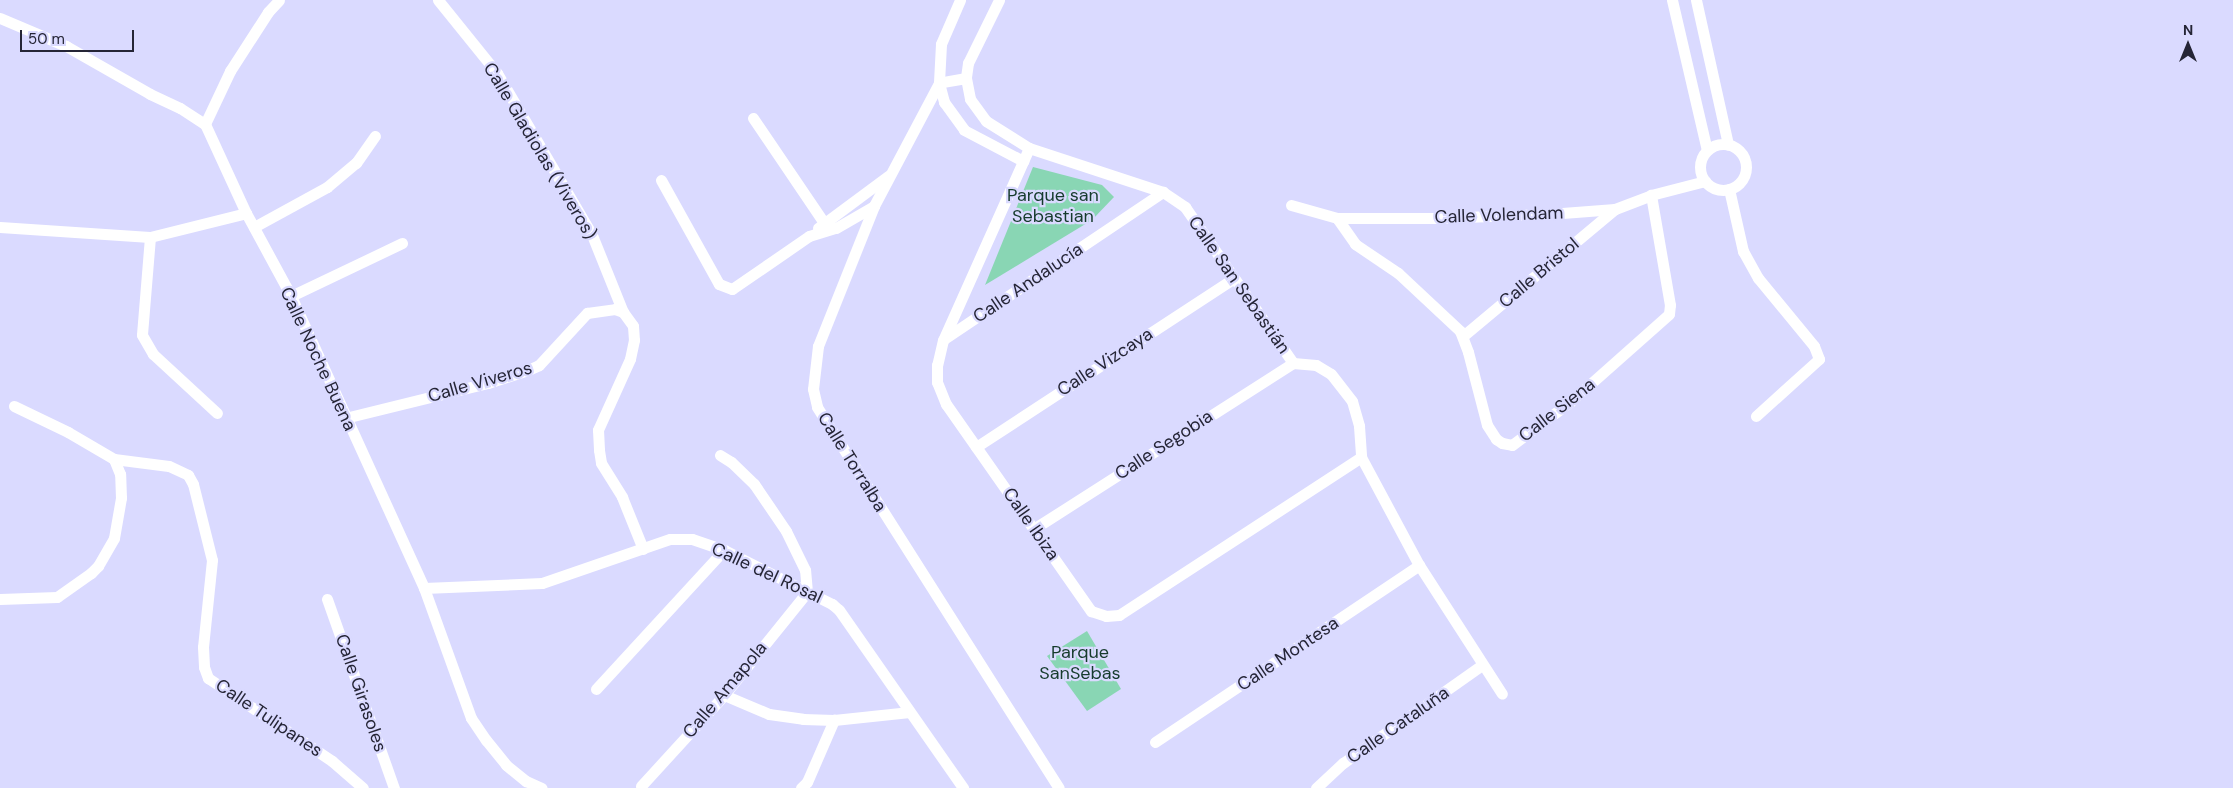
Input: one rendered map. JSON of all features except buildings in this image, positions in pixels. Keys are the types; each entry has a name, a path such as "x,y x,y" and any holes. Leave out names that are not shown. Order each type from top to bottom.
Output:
{"street":[{"path":"0,18 66,46 150,94 180,108 205,124 230,72 268,12 280,0"},
{"name":"Calle Gladiolas (Viveros)","path":"438,0 497,73 592,235 624,312 633,326 634,340 630,359 598,430 601,462 622,497 643,549"},
{"name":"Calle Torralba","path":"960,0 941,44 939,83 944,102 964,130 1023,161"},
{"path":"999,0 968,63 966,78 970,99 986,121 1029,148"},
{"path":"1672,0 1707,150"},
{"path":"1696,0 1709,66 1728,144 1741,154 1746,166 1743,179 1729,189 1712,187 1705,181 1701,173 1702,157 1707,150 1728,144"},
{"path":"1688,72 1709,66"},
{"path":"939,83 966,78"},
{"name":"Calle Torralba","path":"939,83 874,206 818,346 813,389 817,407 1059,788"},
{"path":"1697,108 1718,102"},
{"path":"753,118 824,223"},
{"name":"Calle Noche Buena","path":"205,124 246,213 291,296 424,588 472,718 486,740 506,765 526,781 542,788"},
{"path":"254,227 328,187 356,163 374,136"},
{"name":"Calle Ibiza","path":"1029,148 943,340 936,365 937,382 946,404 1035,528 1091,611 1113,616 1119,614 1361,457"},
{"name":"Calle San Sebastián","path":"1029,148 1163,192 1185,207 1292,362 1316,365 1331,374 1342,386 1352,401 1359,426 1361,457 1419,565 1502,694"},
{"path":"661,180 719,284 727,288 734,288 810,236 824,223 889,175"},
{"name":"Calle Volendam","path":"1291,205 1337,218 1447,217 1615,209 1651,195 1705,181"},
{"path":"1729,189 1743,252 1758,278 1814,346 1818,359 1756,416"},
{"name":"Calle Andalucía","path":"943,340 1163,192"},
{"name":"Calle Siena","path":"1337,218 1355,244 1398,273 1448,318 1463,336 1487,425 1502,443 1512,445 1570,402 1669,314 1670,305 1651,195"},
{"path":"810,236 836,228 874,206"},
{"name":"Calle Bristol","path":"1463,336 1615,209"},
{"path":"0,227 150,237 246,213"},
{"path":"150,237 142,334 153,354 217,413"},
{"path":"291,296 402,243"},
{"name":"Calle Vizcaya","path":"976,447 1234,278"},
{"name":"Calle Viveros","path":"345,418 488,383 528,370 539,365 588,313 614,309 624,312"},
{"name":"Calle Segobia","path":"1035,528 1292,362"},
{"name":"Calle Tulipanes","path":"14,406 68,432 114,459 169,466 188,475 193,484 212,560 203,647 204,667 208,678 332,761 362,788"},
{"path":"720,455 731,462 754,484 786,532 805,570 807,592"},
{"path":"0,599 57,597 98,566 114,538 121,498 120,474 114,459"},
{"name":"Calle del Rosal","path":"424,588 542,584 670,539 692,539 724,550 832,604 846,618 963,788"},
{"path":"596,689 724,550"},
{"name":"Calle Montesa","path":"1155,742 1419,565"},
{"name":"Calle Amapola","path":"640,787 724,694 807,592"},
{"name":"Calle Girasoles","path":"328,599 394,788"},
{"name":"Calle Cataluña","path":"1316,788 1343,763 1482,665"},
{"path":"724,694 769,714 834,720 910,712"},
{"path":"807,786 834,720"}],"green space":[{"name":"Parque san Sebastian","path":"1033,167 1102,185 1114,197 1092,220 985,285"},
{"name":"Parque SanSebas","path":"1087,631 1121,689 1087,711 1047,656"}]}
